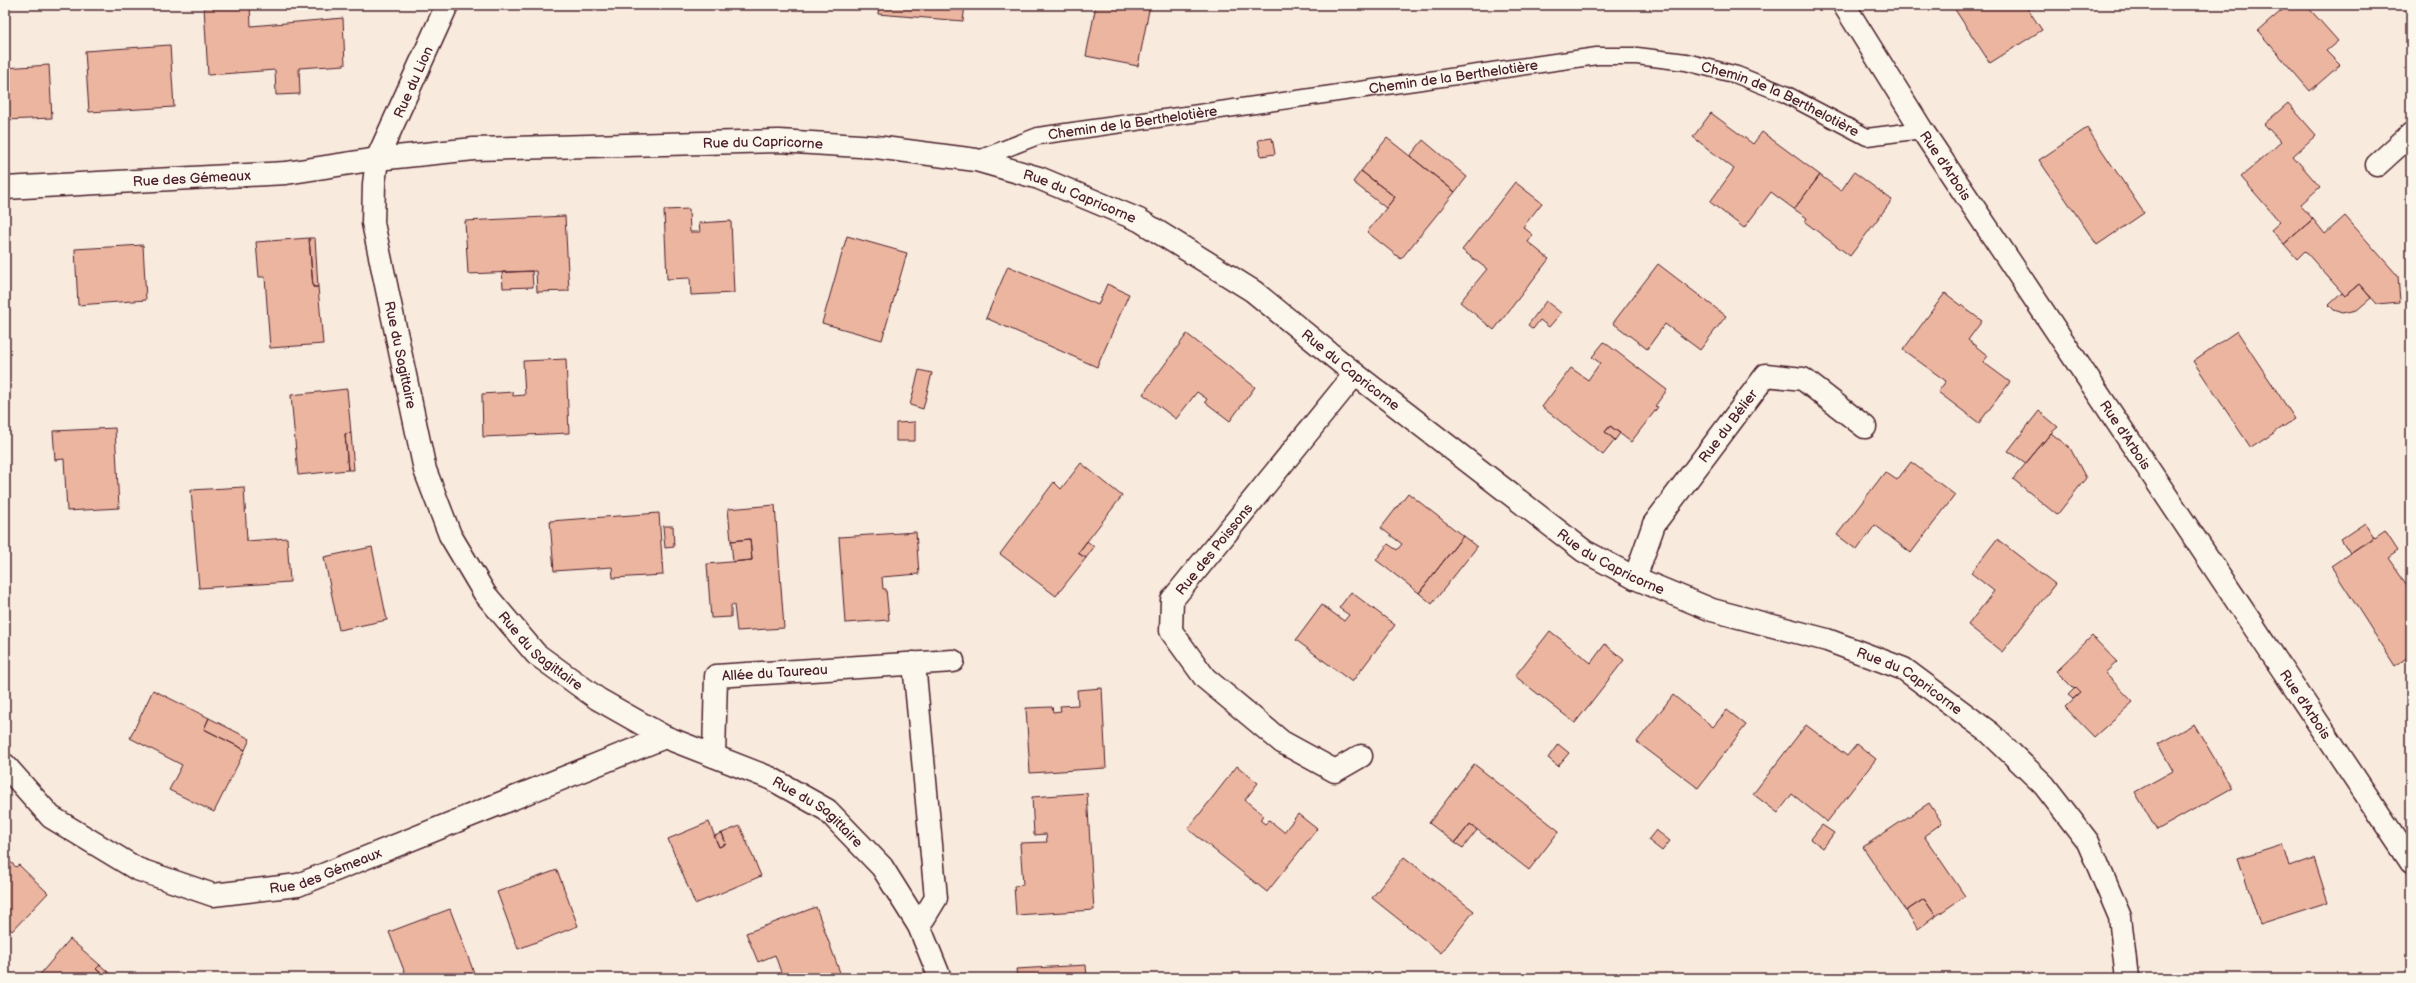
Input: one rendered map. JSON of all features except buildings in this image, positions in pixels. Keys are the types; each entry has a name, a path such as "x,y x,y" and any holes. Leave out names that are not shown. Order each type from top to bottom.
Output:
{"street":[{"name":"Rue du Lion","path":"377,159 447,5"},
{"name":"Rue d'Arbois","path":"1844,5 1922,130 2411,862"},
{"path":"2376,165 2411,134"},
{"name":"Rue du Capricorne","path":"377,159 474,149 779,141 876,147 976,160 1039,178 1139,220 1253,291 1355,374 1584,550 1635,578 1712,610 1827,640 1904,670 1990,733 2044,785 2088,842 2120,917 2127,978"},
{"name":"Rue des Gémeaux","path":"5,188 286,173 377,159"},
{"name":"Rue du Sagittaire","path":"377,159 374,184 373,223 425,470 450,535 485,594 536,654 598,698 665,737 770,778 827,810 882,867 919,926 940,978"},
{"name":"Rue des Poissons","path":"1355,374 1172,600 1171,631 1205,678 1282,742 1335,771 1361,756"},
{"name":"Rue du Bélier","path":"1635,578 1654,524 1766,375 1803,380 1865,427"},
{"name":"Allée du Taureau","path":"714,756 716,676 953,661"},
{"path":"914,663 936,898 919,926"},
{"name":"Rue des Gémeaux","path":"5,765 51,817 137,869 213,895 298,885 665,737"}],"lane":[{"name":"Chemin de la Berthelotière","path":"976,160 1038,136 1597,56 1637,56 1686,62 1737,75 1785,94 1867,137 1922,130"}]}
